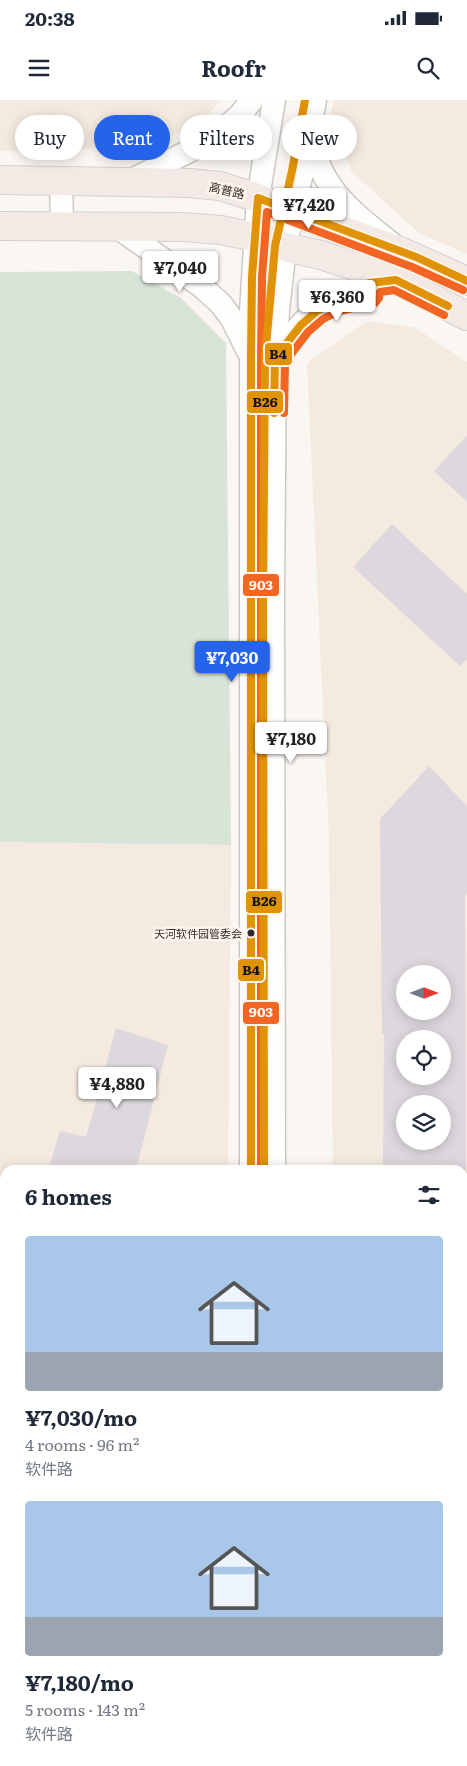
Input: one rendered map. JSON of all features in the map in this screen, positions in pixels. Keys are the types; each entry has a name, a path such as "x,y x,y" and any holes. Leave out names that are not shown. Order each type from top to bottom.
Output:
{"main road":[{"name":"高普路","path":"0,180 189,183 220,186 258,198 402,252 467,281"},
{"path":"0,226 183,227 221,230 321,255 396,280 467,316"}],"street":[{"path":"128,182 213,139 240,115 252,100"},
{"path":"251,1165 250,356 252,278 258,198 274,100"},
{"path":"312,115 315,100"},
{"path":"274,1165 273,587 275,358 285,247 294,213 304,160"},
{"path":"317,160 323,174 336,194 350,210 402,252"},
{"path":"61,181 62,226"},
{"path":"117,228 201,286 221,304 232,319 250,356"},
{"path":"275,358 301,325 317,311 336,302 370,294 369,284 396,280"}],"shaded area":[{"path":"0,100 221,100 208,115 180,115 180,133 170,137 170,115 94,115 94,148 84,149 84,115 15,115 15,151 0,151"},
{"path":"334,100 467,100 467,254 419,233 351,171 347,160 357,160 357,115 332,115 331,111"},
{"path":"132,271 181,298 226,343 231,845 0,842 0,272"},
{"path":"367,321 414,327 467,362 467,1165 333,1165 329,839 307,363"},
{"path":"0,842 231,845 228,1165 0,1165"}],"building":[{"path":"467,435 467,502 434,471"},
{"path":"392,524 467,594 467,659 460,666 353,567"},
{"path":"429,766 467,806 467,893 465,895 466,1165 383,1165 384,1034 382,1034 380,819"},
{"path":"116,1028 168,1045 137,1165 50,1165 60,1131 86,1137"}],"transit line":[{"name":"B26","path":"264,1165 263,596 265,357 275,246 292,171 305,100"},
{"name":"B4","path":"251,1165 251,356 252,277 258,198 416,257 467,281"},
{"name":"903","path":"261,1165 261,356 262,277 267,212 412,267 463,290"},
{"name":"B4","path":"274,413 275,358 301,325 317,311 336,302 370,294 369,283 396,280 448,306"},
{"name":"903","path":"284,413 285,362 308,332 323,319 339,311 375,303 379,298 380,292 394,290 444,315"}],"place":[{"name":"天河软件园管委会","path":"251,933"}]}
